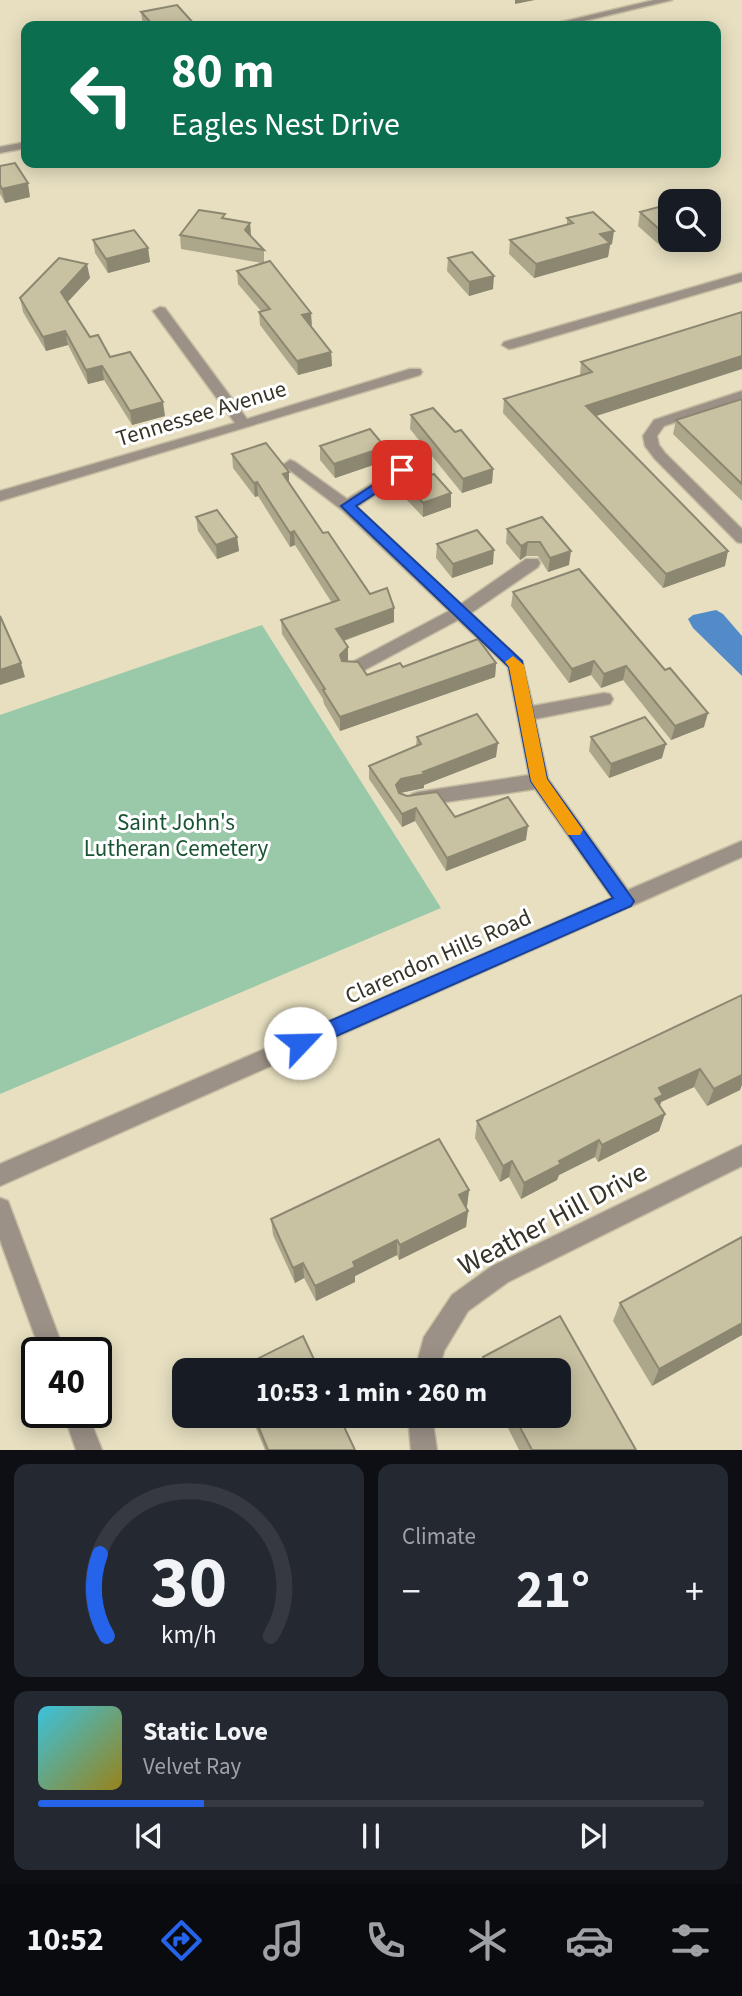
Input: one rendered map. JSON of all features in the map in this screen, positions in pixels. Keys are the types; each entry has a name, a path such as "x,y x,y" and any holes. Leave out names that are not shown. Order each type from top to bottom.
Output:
{"street":[{"path":"603,0 619,11"},
{"path":"573,21 667,0"},
{"path":"0,150 21,146"},
{"path":"509,345 742,277"},
{"path":"160,311 244,425"},
{"name":"Tennessee Avenue","path":"0,496 415,372"},
{"path":"742,395 659,423 650,436 652,446 660,456 742,538"},
{"path":"348,506 421,458"},
{"path":"290,466 348,506 516,665 539,781 625,901"},
{"path":"351,670 460,612 532,564"},
{"path":"526,714 604,699"},
{"path":"407,800 539,781"},
{"name":"Clarendon Hills Road","path":"0,1175 742,849"},
{"name":"Weather Hill Drive","path":"430,1358 433,1346 460,1303 500,1274 742,1155"},
{"path":"0,1209 47,1337"},
{"path":"81,1428 89,1450"},
{"path":"421,1428 424,1450"}],"green space":[{"name":"Saint John's Lutheran Cemetery","path":"262,625 441,908 0,1094 0,715"}],"water":[{"path":"716,610 723,614 742,636 742,676 693,628 688,619 693,615"}],"building":[{"path":"177,5 191,21 149,21 141,12"},
{"path":"15,163 28,183 2,189 0,166"},
{"path":"658,207 658,228 640,212"},
{"path":"199,210 225,214 222,218 250,223 245,230 264,250 180,235"},
{"path":"593,212 614,231 600,234 610,243 536,264 510,240 573,223 567,218"},
{"path":"134,230 148,248 106,259 93,240"},
{"path":"472,252 494,276 469,282 448,258"},
{"path":"59,258 87,264 61,292 90,337 98,335 110,357 130,352 163,402 130,411 102,366 86,370 65,331 43,337 20,298"},
{"path":"270,261 311,313 302,315 331,352 297,361 259,312 270,309 237,271"},
{"path":"742,312 742,356 586,406 728,551 666,574 504,399 592,372 581,362"},
{"path":"742,399 742,484 676,420"},
{"path":"433,408 455,432 461,430 493,469 463,479 411,415"},
{"path":"370,429 385,447 334,464 320,446"},
{"path":"266,443 289,472 283,474 323,533 328,532 370,594 387,588 394,608 336,629 348,647 340,655 342,661 358,662 367,675 400,663 403,667 478,639 496,663 340,717 281,620 339,600 294,531 290,533 257,482 254,483 232,454"},
{"path":"434,474 451,493 423,503 406,484"},
{"path":"217,510 237,537 216,545 196,517"},
{"path":"542,517 571,551 550,558 540,542 528,542 521,546 507,529"},
{"path":"477,530 494,550 453,564 437,544"},
{"path":"579,569 665,670 670,668 708,713 675,726 626,666 604,674 594,661 572,669 513,592"},
{"path":"0,616 21,663 0,670"},
{"path":"477,714 498,743 423,772 425,774 401,779 396,785 399,793 407,796 437,792 455,817 508,797 528,826 447,858 416,808 402,814 369,766 421,744 417,737"},
{"path":"645,717 666,744 611,764 591,737"},
{"path":"742,995 742,1075 714,1089 700,1069 659,1088 663,1095 655,1099 665,1114 602,1145 599,1140 524,1183 512,1161 503,1166 477,1121"},
{"path":"439,1139 469,1190 459,1195 468,1211 400,1245 397,1240 353,1262 355,1267 315,1286 303,1263 293,1268 271,1219"},
{"path":"742,1237 742,1323 659,1369 620,1303"},
{"path":"560,1316 636,1450 532,1450 520,1428 571,1428 571,1358 483,1357"},
{"path":"303,1336 313,1358 259,1358"},
{"path":"259,1428 345,1428 355,1450 268,1450"}],"slow traffic":[{"path":"513,662 516,665 539,781 574,830"}],"route":[{"path":"300,1043 625,901 539,781 516,665 348,506 402,470"}]}
